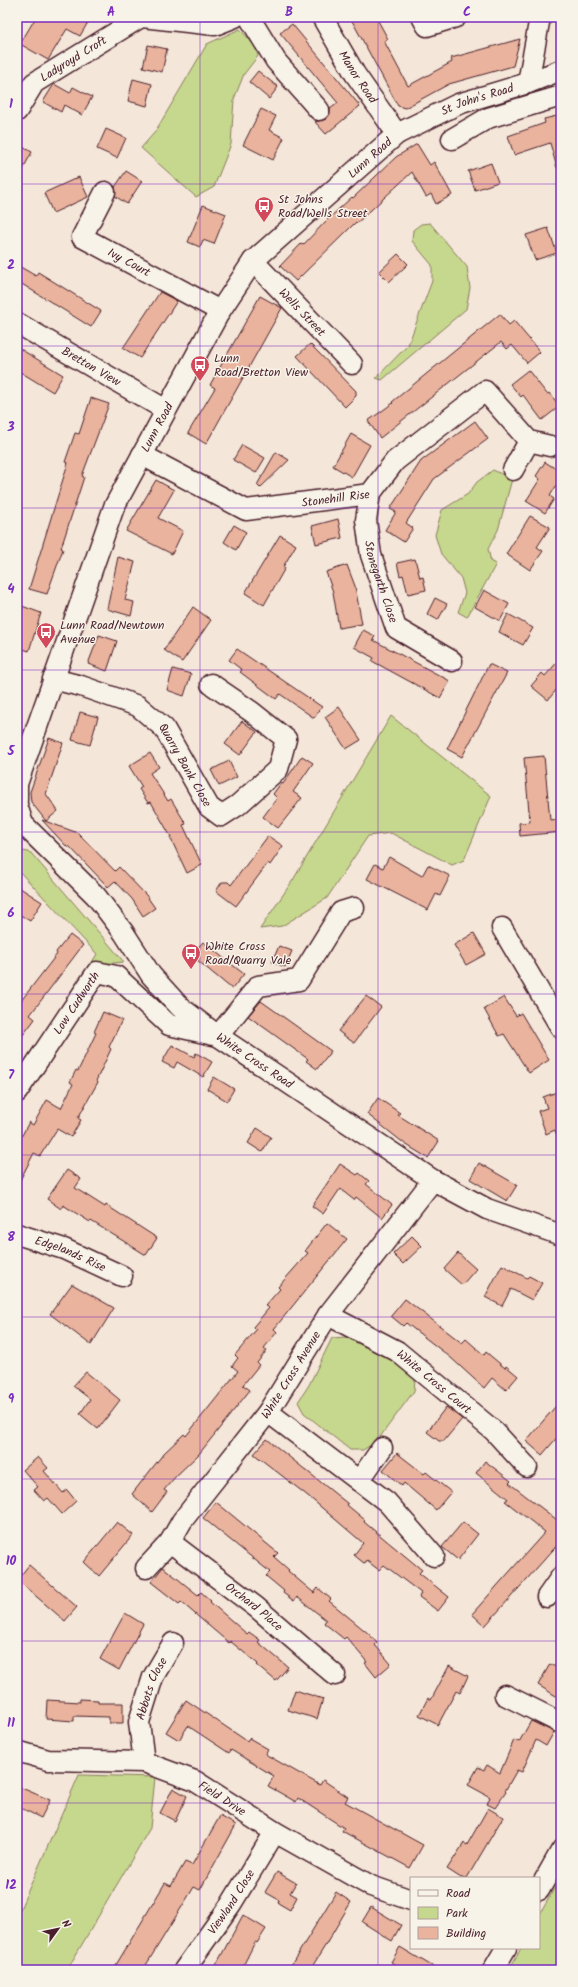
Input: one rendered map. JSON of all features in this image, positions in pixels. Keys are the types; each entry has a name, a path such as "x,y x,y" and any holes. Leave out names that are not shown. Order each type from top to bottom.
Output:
{"street":[{"name":"Ladyroyd Croft","path":"17,111 34,83 142,17 215,25 235,17"},
{"path":"248,17 276,61 318,110"},
{"name":"Manor Road","path":"322,17 355,74 397,134"},
{"path":"422,17 426,26 456,17"},
{"path":"528,83 538,18"},
{"name":"St John's Road","path":"397,134 458,104 528,83 561,70"},
{"name":"St John's Road","path":"452,138 488,118 561,96"},
{"name":"Lunn Road","path":"17,784 114,507 220,311 253,261 397,134"},
{"name":"Ivy Court","path":"105,192 82,237 220,311"},
{"name":"Wells Street","path":"253,261 352,364"},
{"name":"Bretton View","path":"17,323 166,410"},
{"name":"Stonehill Rise","path":"142,455 246,510 370,494 395,461 485,391 529,441"},
{"path":"513,470 529,441 550,446"},
{"name":"Stonegarth Close","path":"370,494 366,520 371,555 396,628 452,661"},
{"name":"Quarry Bank Close","path":"53,679 81,686 138,706 164,728 210,808 221,816 238,805 278,769 286,739 252,712 211,684"},
{"path":"17,784 17,800"},
{"name":"White Cross Road","path":"17,805 20,829 96,896 124,933 151,975 180,1007 218,1036 433,1180 487,1209 561,1235"},
{"path":"218,1036 258,986 299,980 341,912 354,908"},
{"path":"502,928 561,1028"},
{"name":"Low Cudworth","path":"17,1092 97,972 116,976 169,1025 218,1036"},
{"name":"White Cross Avenue","path":"146,1568 170,1542 195,1504 268,1412 328,1315 433,1180"},
{"name":"Edgelands Rise","path":"17,1234 64,1249 122,1276"},
{"name":"White Cross Court","path":"328,1315 398,1351 494,1431 526,1467"},
{"path":"268,1412 388,1502 434,1556"},
{"path":"359,1481 382,1448"},
{"name":"Orchard Place","path":"170,1542 256,1607 335,1675"},
{"path":"547,1597 561,1577"},
{"name":"Abbots Close","path":"144,1762 139,1722 153,1677 173,1642"},
{"path":"505,1695 561,1723"},
{"name":"Field Drive","path":"17,1751 48,1760 144,1762 195,1780 275,1832 371,1886 410,1900"},
{"name":"Viewland Close","path":"184,1970 231,1904 275,1832"},
{"path":"540,1888 561,1851"},
{"path":"493,1970 505,1949"}],"green space":[{"path":"240,29 255,46 258,56 244,74 234,99 231,144 214,187 196,197 141,148 155,132 207,44"},
{"path":"430,223 467,267 470,288 466,309 382,380 376,378 408,345 432,281 432,265 412,241 413,230 421,224"},
{"path":"493,470 512,479 498,530 488,549 491,562 496,564 467,617 458,612 465,593 461,578 441,554 435,535 442,510 468,494 477,482"},
{"path":"391,716 491,796 464,860 452,865 391,833 368,836 327,898 282,926 260,929 293,880"},
{"path":"24,851 31,853 124,962 101,964 89,967 97,954 17,869 17,859"},
{"path":"346,1337 396,1362 415,1379 414,1391 377,1441 363,1450 350,1450 304,1413 298,1402 309,1385 332,1338"},
{"path":"79,1775 155,1777 150,1828 67,1970 17,1970 17,1916"},
{"path":"561,1876 561,1970 509,1970 520,1949 540,1949 540,1914"}],"building":[{"path":"36,17 91,17 80,36 67,29 48,60 20,44"},
{"path":"350,17 376,17 388,39 384,41 408,86 452,62 451,58 520,39 513,66 449,84 405,108 398,106"},
{"path":"292,24 360,106 326,134 315,122 326,119 330,114 330,109 338,103 280,33"},
{"path":"148,45 167,49 162,72 143,67"},
{"path":"258,71 278,87 269,99 249,82"},
{"path":"133,79 152,84 147,106 128,101"},
{"path":"54,84 70,93 73,87 92,97 82,115 64,105 61,112 43,102"},
{"path":"261,109 276,116 269,130 284,138 273,160 243,145"},
{"path":"561,115 561,168 557,168 550,143 514,155 508,136 545,123 544,119"},
{"path":"106,129 126,138 117,158 97,149"},
{"path":"17,144 32,152 17,180"},
{"path":"417,144 430,165 434,162 452,195 436,204 431,194 426,197 412,172 357,223 356,222 296,281 280,266 301,244 303,245 327,220 352,197 353,198 396,157"},
{"path":"491,163 498,182 475,190 468,171"},
{"path":"126,171 142,181 127,204 115,196 115,187"},
{"path":"79,177 88,197 53,213 44,193"},
{"path":"203,205 226,214 214,244 203,240 200,247 188,242"},
{"path":"548,228 557,253 535,260 526,235"},
{"path":"398,254 408,264 389,282 379,272"},
{"path":"17,265 36,276 38,272 101,311 91,327 17,281"},
{"path":"160,292 177,301 140,358 123,348"},
{"path":"260,296 282,308 206,444 188,433 215,388 210,385"},
{"path":"500,314 509,325 514,321 540,352 527,363 512,345 507,349 501,342 380,438 368,421 393,403 392,402"},
{"path":"310,344 356,391 356,396 345,407 297,356"},
{"path":"17,347 63,375 53,392 17,370"},
{"path":"528,370 547,394 549,393 560,406 542,420 523,395 521,397 510,384"},
{"path":"91,398 109,404 82,476 84,477 61,548 63,549 47,594 29,589 68,463 65,462 75,433 79,434"},
{"path":"475,421 488,439 434,479 406,523 413,528 404,542 385,530 396,512 390,509 421,461"},
{"path":"351,434 370,445 352,477 333,466"},
{"path":"242,445 265,458 256,473 233,460"},
{"path":"276,452 289,460 260,488 257,485"},
{"path":"545,462 561,472 561,478 550,496 554,499 545,513 526,501 540,479 536,476"},
{"path":"156,480 174,490 158,518 183,531 172,554 126,531"},
{"path":"530,516 550,527 537,547 543,551 530,570 506,554"},
{"path":"338,519 342,538 316,544 312,526"},
{"path":"234,525 246,532 236,550 224,542"},
{"path":"280,535 296,545 264,605 245,593"},
{"path":"118,557 135,562 125,600 134,602 131,616 107,609"},
{"path":"415,559 420,578 423,577 426,590 408,594 403,575 400,576 397,563"},
{"path":"347,565 355,586 362,624 339,628 333,592 326,572"},
{"path":"484,590 509,604 500,621 475,607"},
{"path":"435,598 447,604 438,620 427,614"},
{"path":"22,606 41,613 29,651 17,647 17,616 19,616"},
{"path":"193,607 211,620 182,662 164,650"},
{"path":"508,614 533,628 523,645 499,632"},
{"path":"363,630 375,636 373,640 450,681 440,698 372,661 374,658 354,647"},
{"path":"99,635 117,641 107,671 88,664"},
{"path":"237,649 322,707 314,718 280,694 276,699 240,672 242,670 229,660"},
{"path":"561,658 561,684 548,700 531,686 542,673 545,676"},
{"path":"489,664 507,673 462,757 447,749"},
{"path":"173,669 191,674 184,696 167,690"},
{"path":"339,707 361,740 346,749 325,717"},
{"path":"80,712 98,717 90,745 72,740"},
{"path":"242,721 257,732 240,755 225,744"},
{"path":"49,738 63,743 46,794 58,811 46,821 31,802 30,792"},
{"path":"150,753 159,767 150,773 168,801 171,799 186,824 183,825 202,865 187,873 171,837 151,802 148,803 139,789 142,787 129,766"},
{"path":"302,756 313,763 293,792 302,798 278,828 263,817 277,798 273,794 281,783 283,784"},
{"path":"544,756 550,820 561,819 561,832 520,836 519,823 530,822 524,758"},
{"path":"229,761 237,777 219,786 211,770"},
{"path":"42,820 78,833 115,871 119,867 146,895 155,908 143,916 132,899 115,881 108,887"},
{"path":"268,836 283,846 270,865 268,863 236,906 216,891 222,882 228,882 231,885"},
{"path":"389,857 422,876 428,865 450,876 440,896 436,894 428,910 367,879 375,864 383,868"},
{"path":"17,886 42,902 30,921 17,913"},
{"path":"474,933 486,954 466,965 454,945"},
{"path":"70,935 83,945 30,1015 35,1019 17,1043 17,1006"},
{"path":"203,942 244,974 232,989 191,955"},
{"path":"279,946 292,951 285,967 272,962"},
{"path":"366,996 381,1007 354,1043 338,1031"},
{"path":"504,997 516,1016 521,1013 549,1060 529,1073 504,1034 499,1036 484,1009"},
{"path":"261,1001 331,1051 317,1069 306,1061 308,1059 248,1016"},
{"path":"103,1012 122,1020 109,1047 111,1049 96,1081 98,1082 78,1118 81,1120 71,1137 57,1129 40,1156 34,1153 17,1186 17,1145 29,1122 33,1125 47,1100 61,1108 73,1084 70,1082 76,1070 78,1071 96,1033 94,1032"},
{"path":"172,1045 194,1057 196,1053 212,1062 203,1077 177,1062 174,1068 162,1062"},
{"path":"214,1077 234,1089 227,1101 207,1089"},
{"path":"557,1092 561,1102 561,1141 559,1141 555,1130 546,1134 538,1111 547,1108 543,1097"},
{"path":"378,1098 400,1113 398,1115 439,1141 428,1158 405,1144 367,1114"},
{"path":"257,1128 271,1137 262,1152 248,1143"},
{"path":"479,1163 517,1185 507,1201 470,1179"},
{"path":"340,1164 357,1175 359,1173 369,1181 366,1184 392,1205 382,1218 356,1197 354,1200 340,1189 323,1214 312,1206"},
{"path":"67,1170 81,1179 75,1188 105,1207 106,1205 157,1238 146,1255 63,1205 61,1209 47,1199"},
{"path":"327,1223 347,1239 274,1329 277,1332 264,1348 267,1350 257,1363 259,1365 243,1385 250,1390 199,1454 164,1490 167,1492 152,1512 132,1494 164,1453 184,1434 186,1436 238,1371 232,1366 238,1358 235,1355 256,1330 253,1327 269,1308 265,1306 280,1289 278,1287 308,1253 305,1251"},
{"path":"412,1236 422,1246 403,1264 393,1254"},
{"path":"458,1253 476,1269 462,1285 444,1269"},
{"path":"502,1265 527,1278 529,1276 542,1283 532,1300 511,1289 502,1306 485,1297"},
{"path":"72,1284 114,1308 91,1345 50,1314"},
{"path":"405,1299 462,1343 466,1339 484,1355 486,1352 505,1368 506,1366 518,1376 506,1390 492,1378 484,1388 450,1357 406,1323 403,1326 391,1316"},
{"path":"86,1372 120,1400 98,1429 80,1414 90,1399 73,1386"},
{"path":"561,1400 561,1433 542,1455 526,1441"},
{"path":"446,1407 462,1419 444,1441 439,1441 427,1432"},
{"path":"267,1439 348,1504 347,1505 365,1520 364,1522 422,1570 419,1573 449,1597 438,1611 419,1597 421,1593 384,1565 379,1570 367,1561 365,1564 354,1555 363,1543 308,1496 254,1454"},
{"path":"397,1453 424,1474 426,1472 451,1492 436,1510 404,1483 402,1486 383,1470"},
{"path":"38,1457 48,1468 44,1471 63,1493 67,1490 76,1501 62,1514 48,1498 44,1501 34,1490 38,1487 23,1470"},
{"path":"485,1461 511,1481 509,1483 561,1523 561,1541 485,1626 472,1614 545,1532 505,1501 508,1499 476,1473"},
{"path":"216,1502 278,1553 274,1557 289,1570 288,1571 314,1593 318,1588 331,1599 329,1601 369,1634 377,1643 375,1645 391,1664 376,1677 365,1663 367,1662 346,1637 344,1639 324,1623 326,1620 297,1597 294,1601 283,1593 284,1591 266,1576 270,1572 203,1518"},
{"path":"117,1522 133,1535 99,1576 84,1562"},
{"path":"463,1522 478,1534 458,1560 442,1547"},
{"path":"29,1565 77,1607 65,1621 17,1580"},
{"path":"163,1567 198,1595 201,1592 211,1601 210,1602 247,1634 249,1632 260,1640 258,1642 288,1667 276,1681 257,1665 258,1664 230,1641 229,1643 181,1602 179,1604 151,1582"},
{"path":"125,1613 143,1624 119,1670 100,1659"},
{"path":"550,1664 561,1670 561,1699 538,1685"},
{"path":"449,1666 468,1676 460,1693 456,1691 438,1725 419,1715 428,1698 431,1700"},
{"path":"295,1690 323,1699 317,1719 288,1710"},
{"path":"80,1699 98,1700 98,1703 123,1703 123,1723 109,1723 109,1717 74,1716 74,1721 46,1719 47,1700 80,1702"},
{"path":"186,1700 247,1741 249,1738 268,1749 265,1754 320,1785 323,1780 348,1797 345,1802 423,1845 410,1868 342,1831 344,1828 298,1798 296,1802 268,1786 274,1776 231,1750 229,1753 188,1726 179,1740 166,1732"},
{"path":"531,1721 554,1732 546,1746 536,1740 522,1772 517,1770 505,1791 506,1792 495,1808 487,1804 490,1797 468,1785 478,1767 484,1770 487,1765 500,1773 514,1740 519,1742"},
{"path":"17,1786 50,1800 41,1818 17,1806"},
{"path":"173,1788 187,1796 175,1821 160,1813"},
{"path":"488,1808 503,1817 468,1877 459,1877 447,1869 464,1843 467,1845"},
{"path":"220,1816 236,1825 200,1890 194,1887 143,1970 113,1970 165,1883 171,1886 185,1862 192,1865"},
{"path":"277,1872 296,1883 290,1893 297,1897 290,1910 278,1903 279,1900 265,1892"},
{"path":"336,1892 351,1902 325,1946 310,1970 288,1970"},
{"path":"371,1907 401,1925 392,1941 362,1922"},
{"path":"243,1915 266,1929 257,1943 255,1942 241,1970 225,1970 216,1965"},
{"path":"400,1947 439,1970 403,1970 391,1962"}],"place":[{"name":"St Johns Road/Wells Street","path":"264,223"},
{"name":"Lunn Road/Bretton View","path":"200,382"},
{"name":"Lunn Road/Newtown Avenue","path":"46,649"},
{"name":"White Cross Road/Quarry Vale","path":"191,970"}]}
